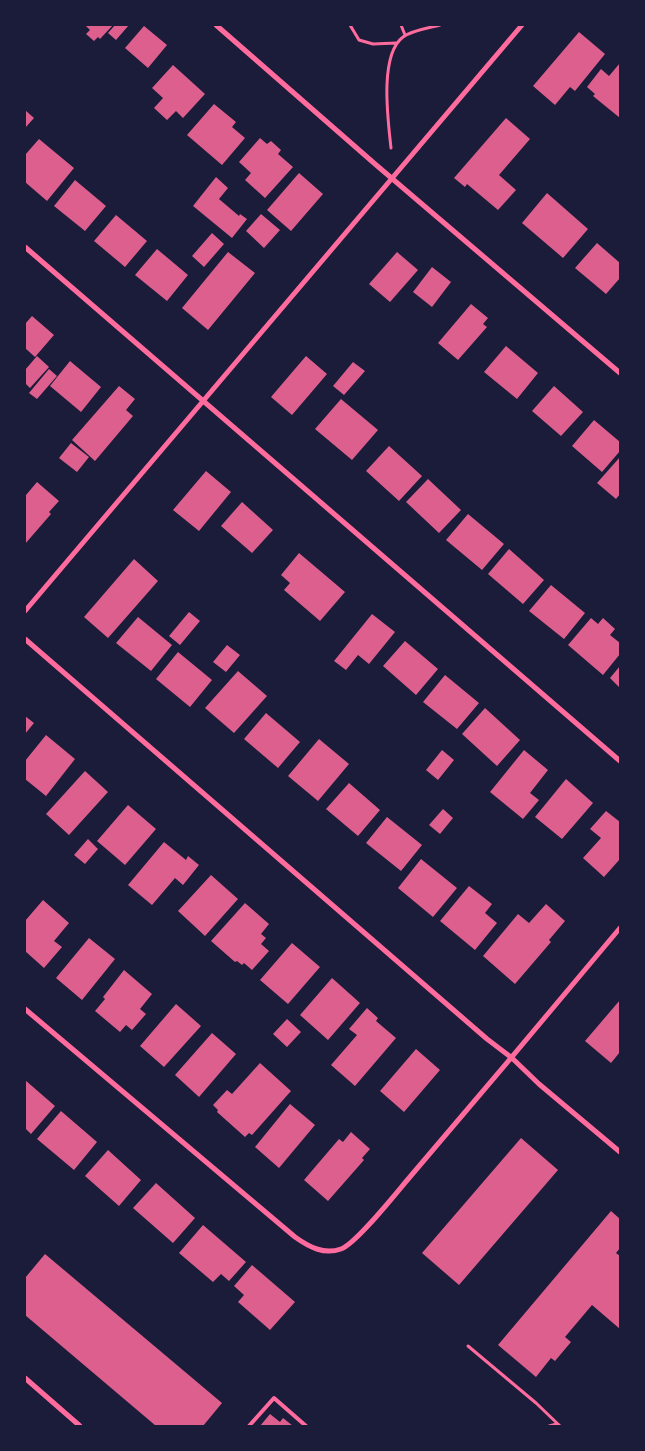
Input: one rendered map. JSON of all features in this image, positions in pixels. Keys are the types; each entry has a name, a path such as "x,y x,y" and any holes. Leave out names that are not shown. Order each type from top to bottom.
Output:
{"street":[{"path":"216,25 620,373"},
{"path":"25,612 522,25"},
{"path":"25,248 620,761"},
{"path":"25,639 620,1152"},
{"path":"25,1010 309,1247 324,1250 341,1249 352,1242 512,1058 620,928"},
{"path":"25,1378 80,1426"}],"lane":[{"path":"249,1426 274,1398 306,1426"}],"path":[{"path":"350,25 359,40 373,44 396,43"},
{"path":"402,25 405,35"},
{"path":"391,148 387,75 396,43 405,35 440,25"},
{"path":"468,1346 536,1403 559,1425"},
{"path":"549,1426 559,1425"}],"building":[{"path":"85,25 113,25 100,39 98,37 94,41 86,34 90,30"},
{"path":"115,25 129,25 116,40 108,33"},
{"path":"144,26 167,45 148,68 125,48"},
{"path":"579,32 605,54 575,91 570,87 555,105 533,86"},
{"path":"620,63 620,118 593,96 595,94 587,87 601,69 609,76"},
{"path":"173,65 205,94 183,118 176,111 167,120 154,108 163,98 152,88"},
{"path":"214,104 236,122 232,127 245,138 222,165 187,135"},
{"path":"25,110 34,118 25,128"},
{"path":"506,118 530,139 499,175 516,190 498,210 467,184 465,187 454,178"},
{"path":"260,138 267,144 271,141 281,150 278,154 293,167 265,198 245,180 251,173 239,162"},
{"path":"39,139 74,168 47,201 25,182 25,155"},
{"path":"299,173 323,194 291,231 267,210"},
{"path":"216,177 228,188 219,199 239,216 240,214 247,219 232,238 193,206"},
{"path":"75,180 106,206 85,231 54,206"},
{"path":"547,193 588,229 563,258 522,223"},
{"path":"261,214 280,230 264,248 246,231"},
{"path":"116,215 147,241 125,267 94,241"},
{"path":"212,233 224,244 204,267 192,256"},
{"path":"597,243 620,263 620,278 606,294 575,268"},
{"path":"157,249 188,275 167,301 135,275"},
{"path":"228,252 255,273 208,330 182,308"},
{"path":"397,252 418,270 390,302 369,284"},
{"path":"432,267 451,282 432,307 413,292"},
{"path":"471,304 488,318 483,324 487,327 458,360 438,343"},
{"path":"32,316 54,335 35,357 25,348 25,324"},
{"path":"506,346 538,373 517,399 484,372"},
{"path":"37,356 49,367 30,388 25,383 25,370"},
{"path":"306,356 327,374 292,415 271,397"},
{"path":"70,361 101,387 81,412 50,386"},
{"path":"353,362 365,371 344,395 333,386"},
{"path":"49,369 57,376 37,399 29,393"},
{"path":"119,386 135,399 126,410 133,416 95,461 72,440"},
{"path":"554,386 583,412 561,436 532,411"},
{"path":"341,399 378,430 352,460 315,429"},
{"path":"594,420 620,442 620,451 602,472 572,446"},
{"path":"71,443 89,457 77,472 59,458"},
{"path":"389,446 422,476 399,501 366,471"},
{"path":"620,457 620,494 616,499 597,483"},
{"path":"206,471 231,492 199,531 173,510"},
{"path":"428,479 461,510 439,533 406,502"},
{"path":"37,482 59,501 49,512 51,514 25,544 25,494"},
{"path":"242,502 273,530 252,553 221,526"},
{"path":"468,514 504,544 482,570 446,540"},
{"path":"509,549 544,580 523,604 488,574"},
{"path":"299,553 345,592 320,621 284,590 290,583 281,575"},
{"path":"134,559 158,581 108,638 84,617"},
{"path":"551,585 585,613 564,639 529,611"},
{"path":"189,612 200,621 180,645 169,636"},
{"path":"372,614 395,632 369,664 358,655 346,670 334,661"},
{"path":"138,617 172,645 151,671 116,643"},
{"path":"591,618 598,624 603,618 615,629 610,635 620,643 620,654 603,675 568,645"},
{"path":"405,641 438,669 416,695 383,666"},
{"path":"227,645 240,655 226,672 213,662"},
{"path":"178,652 212,680 190,707 156,679"},
{"path":"620,666 620,688 610,678"},
{"path":"238,671 267,696 234,733 205,708"},
{"path":"445,675 479,703 457,729 423,702"},
{"path":"485,708 520,740 497,766 462,734"},
{"path":"266,713 300,742 278,768 244,739"},
{"path":"25,716 34,723 25,734"},
{"path":"46,735 75,759 46,796 25,779 25,761"},
{"path":"319,739 349,764 318,801 288,776"},
{"path":"442,750 454,760 438,780 426,770"},
{"path":"524,750 548,770 530,793 539,800 523,819 490,792"},
{"path":"85,771 108,792 69,835 46,814"},
{"path":"566,779 593,803 562,839 535,817"},
{"path":"349,783 380,810 358,836 326,809"},
{"path":"128,805 156,829 125,865 97,841"},
{"path":"443,809 453,818 440,834 429,825"},
{"path":"606,811 620,822 620,859 604,877 583,858 601,838 590,829"},
{"path":"387,817 422,845 401,871 366,843"},
{"path":"88,839 98,849 85,864 74,855"},
{"path":"164,842 186,860 188,856 199,865 183,885 175,878 152,905 128,885"},
{"path":"421,859 457,888 433,917 398,888"},
{"path":"211,875 238,899 205,936 178,911"},
{"path":"469,886 492,904 485,913 497,923 475,950 440,921"},
{"path":"43,900 69,923 54,941 62,947 44,968 25,951 25,921"},
{"path":"245,903 269,924 261,934 266,938 261,944 269,951 252,970 244,963 242,965 237,961 235,962 211,941"},
{"path":"546,904 565,921 549,940 551,942 515,984 483,956 518,914 529,923"},
{"path":"89,938 115,959 82,1000 56,978"},
{"path":"292,943 320,967 288,1004 260,980"},
{"path":"124,970 152,994 140,1009 146,1014 132,1030 126,1025 120,1032 95,1011 105,999 103,997"},
{"path":"332,978 360,1003 328,1040 300,1015"},
{"path":"620,1000 620,1052 611,1063 585,1041"},
{"path":"176,1004 201,1026 164,1067 140,1046"},
{"path":"367,1008 378,1018 376,1021 396,1038 355,1086 331,1065 357,1035 349,1029"},
{"path":"287,1019 301,1032 287,1047 273,1034"},
{"path":"212,1033 236,1054 199,1097 175,1075"},
{"path":"416,1049 440,1070 404,1112 380,1091"},
{"path":"260,1063 291,1091 252,1135 249,1133 245,1137 217,1112 218,1110 213,1105 227,1090 232,1094"},
{"path":"25,1080 55,1106 31,1134 25,1128"},
{"path":"290,1104 315,1125 279,1168 255,1147"},
{"path":"61,1111 97,1142 74,1170 37,1139"},
{"path":"351,1132 370,1149 362,1158 364,1160 328,1201 304,1180 339,1139 343,1142"},
{"path":"521,1138 558,1170 459,1285 422,1253"},
{"path":"108,1150 141,1180 119,1206 85,1176"},
{"path":"156,1183 195,1218 173,1243 133,1208"},
{"path":"611,1211 620,1219 620,1248 616,1253 620,1256 620,1329 592,1305 565,1337 571,1342 555,1361 551,1358 536,1377 498,1345"},
{"path":"203,1225 246,1262 229,1281 221,1274 213,1282 179,1253"},
{"path":"45,1254 222,1403 203,1426 156,1426 25,1315 25,1278"},
{"path":"252,1265 295,1302 270,1330 238,1302 244,1295 234,1286"},
{"path":"270,1414 280,1422 283,1418 293,1426 260,1426"}]}
